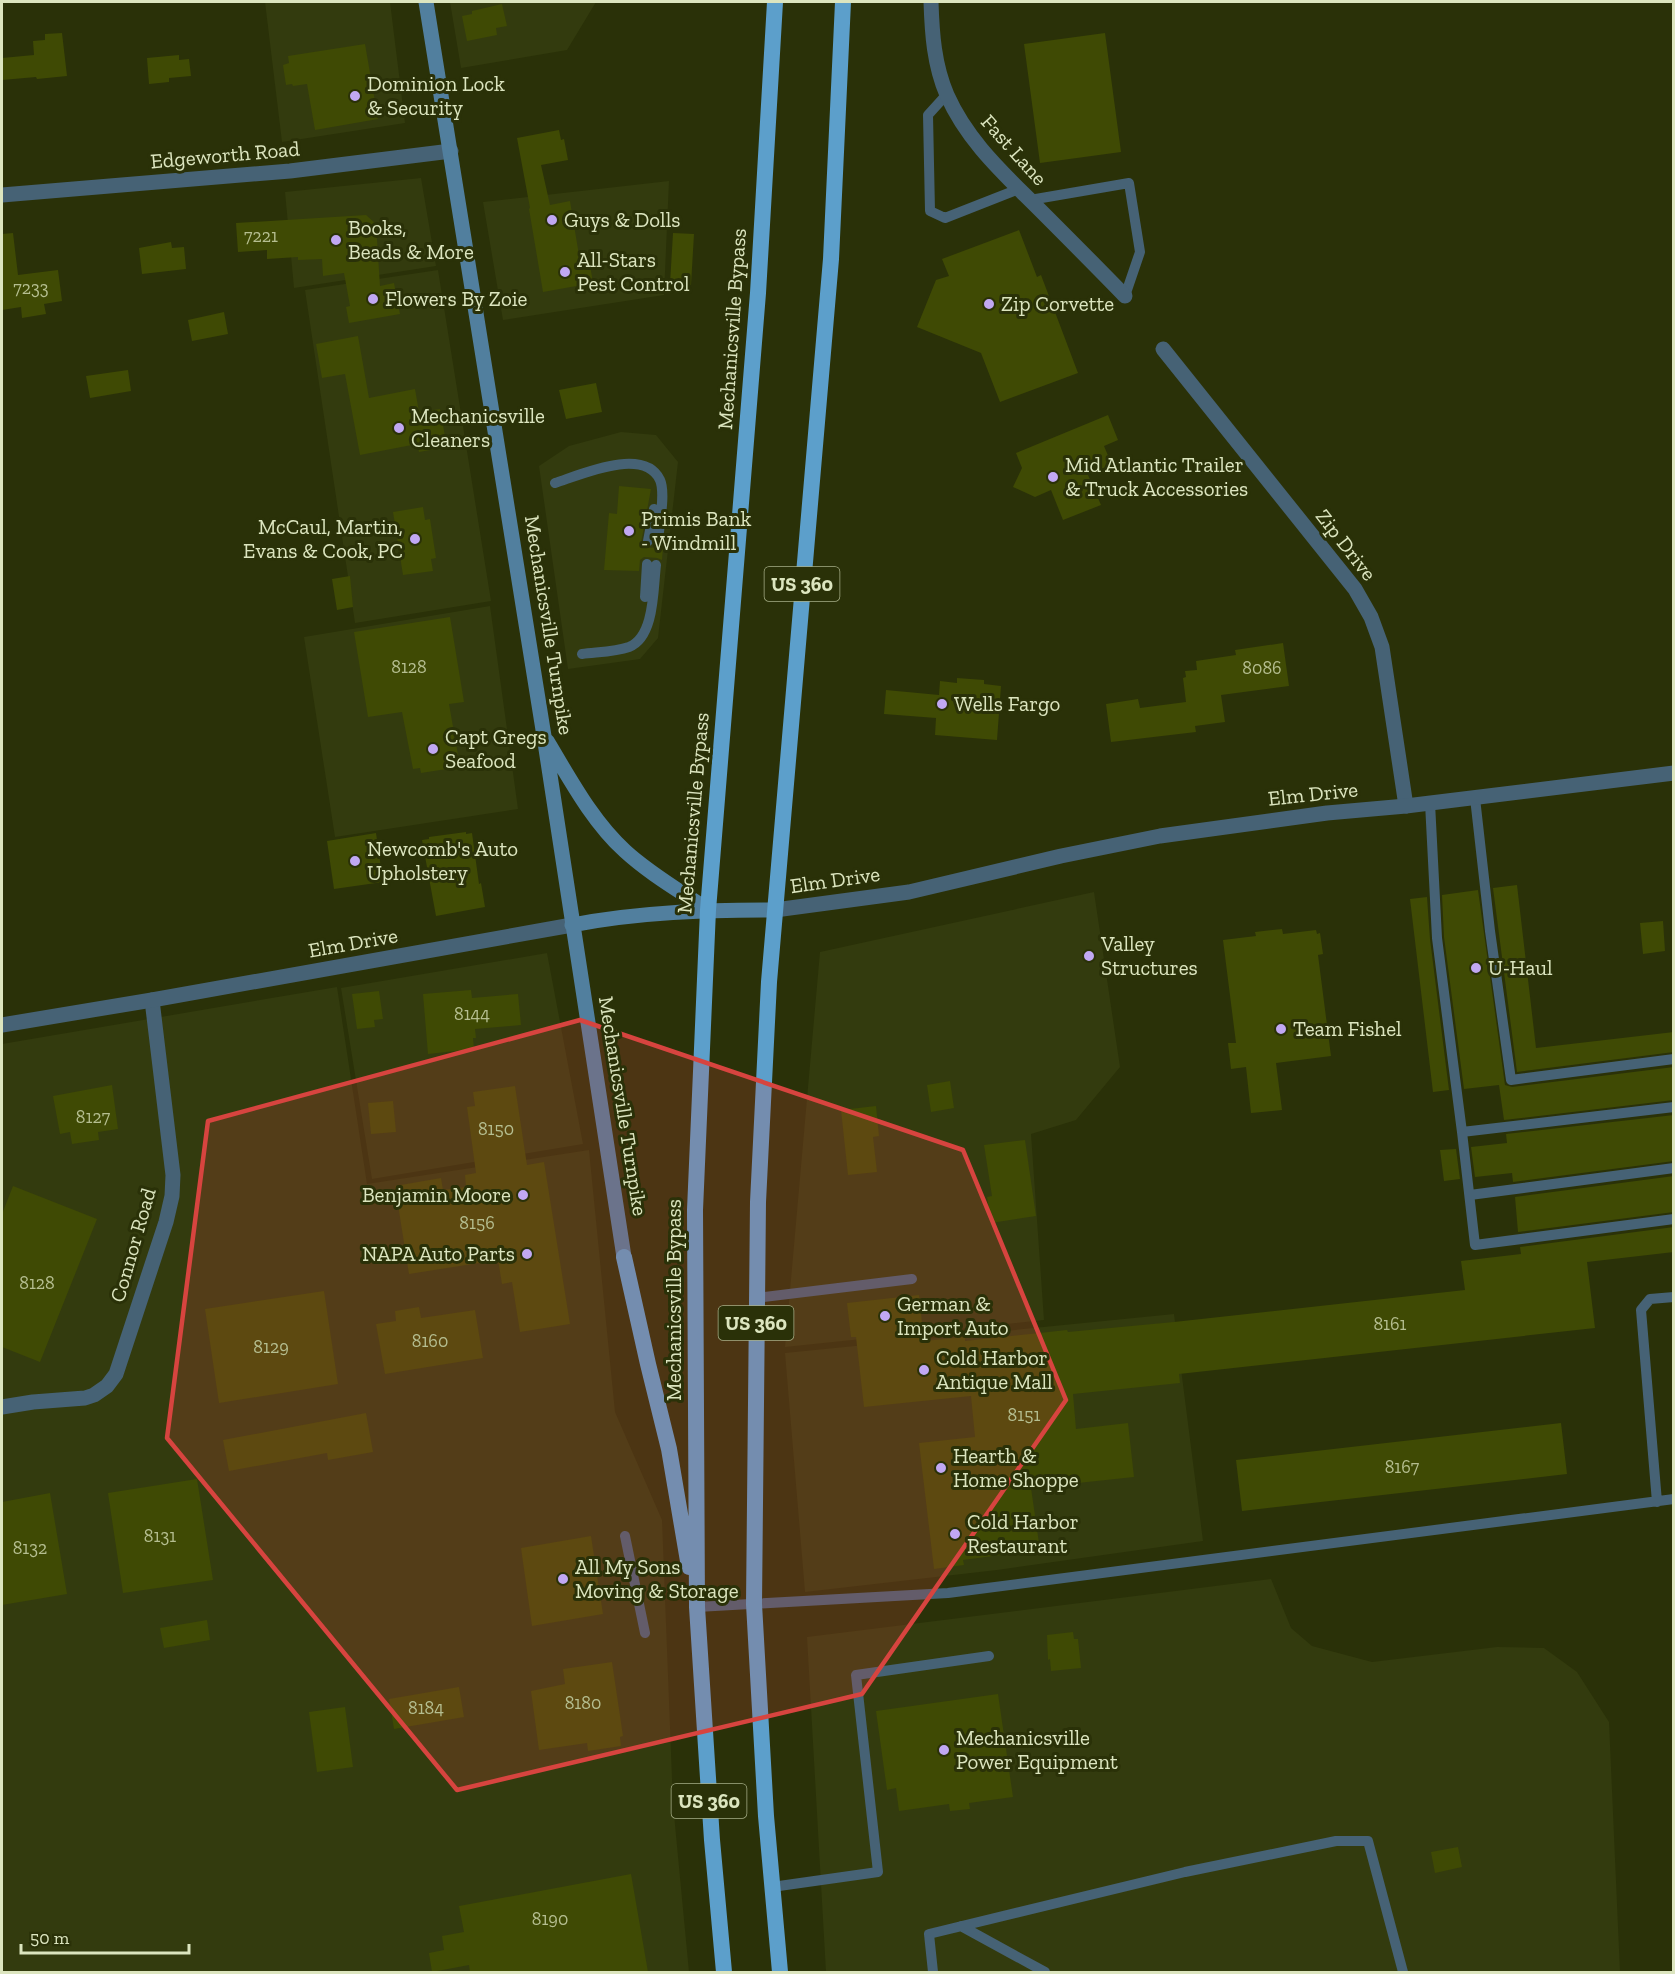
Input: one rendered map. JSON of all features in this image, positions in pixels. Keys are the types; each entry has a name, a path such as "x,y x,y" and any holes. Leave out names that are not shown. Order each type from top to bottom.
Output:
{"highway":[{"name":"Mechanicsville Bypass","path":"724,1972 712,1840 697,1606 695,1210 708,910 758,293 775,2"},
{"name":"US 360","path":"780,1972 763,1770 754,1604 756,1298 762,1102 775,910 831,259 843,2"},
{"path":"624,1257 669,1449 697,1606"}],"main road":[{"name":"Mechanicsville Turnpike","path":"426,2 544,735 624,1257"},
{"path":"544,735 582,798 610,837 639,862 708,910"},
{"name":"Elm Drive","path":"572,925 613,917 708,910 775,910"}],"street":[{"name":"Fast Lane","path":"931,2 932,35 938,68 947,94 962,124 982,152 1125,296"},
{"name":"Edgeworth Road","path":"2,195 290,171 451,151"},
{"name":"Zip Drive","path":"1163,349 1355,589 1371,617 1382,647 1406,806"},
{"name":"Elm Drive","path":"775,910 909,892 1061,856 1160,836 1327,813 1406,806 1674,773"},
{"name":"Elm Drive","path":"2,1025 572,925"},
{"name":"Connor Road","path":"2,1407 86,1398 107,1386 116,1374 166,1222 172,1196 173,1175 152,1000"}],"lane":[{"path":"947,94 928,115 930,212 945,218 1025,194 1129,183 1140,252 1125,296"},
{"path":"555,483 613,465 627,463 640,464 652,470 660,480 662,494 653,541"},
{"path":"582,654 628,648 637,644 643,637 648,626 651,564"},
{"path":"1475,798 1490,931 1511,1080 1674,1059"},
{"path":"1430,803 1437,938 1475,1245 1674,1219"},
{"path":"1462,1132 1674,1107"},
{"path":"1470,1195 1674,1168"},
{"path":"756,1298 912,1279"},
{"path":"1657,1502 1641,1310 1650,1299 1674,1297"},
{"path":"697,1606 948,1593 1674,1499"},
{"path":"625,1536 645,1633"},
{"path":"772,1887 878,1872 856,1675 989,1656"},
{"path":"933,1972 928,1934 1185,1872 1336,1841 1368,1841 1402,1972"},
{"path":"960,1926 1045,1972"}],"highlighted area":[{"path":"580,1020 963,1150 1066,1400 862,1694 457,1790 167,1438 208,1121"}],"shaded area":[{"path":"265,2 390,2 405,123 282,142"},
{"path":"450,2 596,2 567,50 461,68"},
{"path":"421,178 436,266 294,288 285,192"},
{"path":"669,181 664,295 503,320 483,202"},
{"path":"438,270 491,601 355,623 305,290"},
{"path":"621,432 656,435 678,462 658,638 640,659 568,669 539,466 569,446"},
{"path":"490,606 518,809 335,837 304,637"},
{"path":"1094,892 1120,1067 1076,1120 1031,1134 1044,1320 785,1347 820,952"},
{"path":"547,953 583,1144 372,1179 341,988"},
{"path":"337,987 367,1184 589,1150 615,1412 662,1520 673,1804 689,1972 2,1972 2,1044"},
{"path":"1174,1314 1203,1541 997,1570 805,1592 785,1353"},
{"path":"1271,1579 1291,1628 1312,1646 1372,1662 1497,1647 1544,1648 1577,1672 1609,1722 1620,1972 826,1972 807,1637"}],"building":[{"path":"502,4 507,26 496,28 497,35 467,41 462,16 472,14 472,11"},
{"path":"62,33 67,76 2,80 2,58 34,55 33,41 45,40 45,34"},
{"path":"1105,33 1121,152 1040,163 1024,44"},
{"name":"Dominion Lock & Security","path":"365,44 378,119 315,130 307,84 286,85 283,65 289,63 288,56"},
{"path":"179,55 179,60 189,59 191,76 169,78 169,82 149,84 147,58"},
{"path":"559,130 561,140 564,139 568,160 541,165 550,205 570,201 579,255 588,253 593,283 543,292 517,138"},
{"path":"366,215 376,224 380,286 394,283 400,314 349,323 346,307 350,306 344,273 323,276 322,259 298,260 298,257 267,259 267,250 238,252 236,223"},
{"name":"Zip Corvette","path":"1019,230 1037,277 1041,275 1078,373 1000,402 981,353 917,327 936,280 949,276 942,259"},
{"path":"13,233 18,275 58,270 62,301 44,304 46,314 22,318 21,307 2,310 2,234"},
{"path":"673,233 694,234 691,285 670,284"},
{"path":"171,242 172,248 184,247 186,269 142,274 139,248"},
{"path":"224,312 228,334 192,341 188,320"},
{"name":"Mechanicsville Cleaners","path":"358,336 369,398 415,389 419,412 440,409 447,447 419,452 417,444 360,455 345,374 322,378 316,344"},
{"path":"128,370 131,391 90,398 86,376"},
{"path":"596,383 602,412 566,419 559,390"},
{"name":"Mid Atlantic Trailer & Truck Accessories","path":"1108,415 1118,440 1104,446 1112,465 1088,475 1101,505 1063,520 1051,490 1035,497 1013,487 1022,468 1016,453"},
{"name":"Primis Bank - Windmill","path":"619,486 651,489 641,543 647,548 663,547 662,560 644,557 640,560 639,571 604,570 609,513 617,514"},
{"name":"McCaul, Martin, Evans & Cook, PC","path":"423,507 425,520 430,519 436,558 431,559 433,571 403,575 393,512"},
{"path":"350,576 353,607 337,610 332,579"},
{"path":"450,617 464,702 449,704 458,755 452,756 453,768 421,773 420,768 413,769 402,712 368,717 354,632"},
{"path":"1283,643 1289,686 1221,695 1225,722 1195,726 1196,732 1111,742 1106,704 1138,699 1140,708 1186,702 1183,678 1186,677 1185,671 1197,670 1196,661 1236,655 1235,650"},
{"name":"Wells Fargo","path":"957,678 984,680 984,684 1001,686 997,740 935,735 936,718 884,714 886,690 939,695 940,681 957,683"},
{"path":"466,832 466,834 472,833 479,884 481,883 485,907 436,916 422,840"},
{"name":"Newcomb's Auto Upholstery","path":"376,833 383,882 334,889 327,841"},
{"path":"1517,885 1536,1048 1674,1032 1674,1052 1517,1072 1493,888"},
{"path":"1478,890 1505,1085 1512,1087 1674,1067 1674,1100 1504,1120 1499,1085 1464,1089 1444,937 1442,895"},
{"path":"1427,897 1449,1090 1433,1092 1410,899"},
{"path":"1663,921 1665,951 1643,954 1640,923"},
{"name":"Team Fishel","path":"1282,929 1283,934 1316,930 1317,934 1320,933 1323,954 1318,955 1331,1056 1276,1063 1282,1110 1251,1113 1246,1067 1231,1069 1228,1043 1236,1043 1223,940 1256,936 1255,932"},
{"path":"471,990 472,998 518,994 521,1025 475,1029 474,1049 428,1054 423,994"},
{"path":"379,991 383,1019 374,1020 375,1027 357,1029 352,994"},
{"path":"950,1081 954,1108 931,1112 927,1085"},
{"path":"112,1085 118,1129 98,1132 99,1140 72,1144 70,1132 60,1134 53,1096"},
{"path":"515,1086 527,1165 544,1162 570,1324 520,1332 512,1282 502,1284 498,1260 409,1274 395,1186 441,1178 443,1190 466,1187 465,1175 476,1173 467,1107 475,1106 473,1092"},
{"path":"393,1101 396,1132 371,1134 368,1103"},
{"path":"876,1106 879,1136 873,1137 877,1172 848,1175 841,1110"},
{"path":"1674,1115 1674,1161 1513,1182 1512,1173 1475,1177 1471,1147 1507,1143 1506,1134"},
{"path":"1025,1140 1036,1216 991,1223 987,1197 992,1196 984,1145"},
{"path":"1456,1149 1460,1179 1444,1181 1440,1150"},
{"path":"1674,1176 1674,1212 1518,1232 1515,1197"},
{"path":"13,1186 97,1219 40,1362 2,1347 2,1214"},
{"path":"1674,1227 1674,1252 1587,1262 1595,1328 1179,1374 1180,1383 1073,1394 1076,1429 1128,1423 1134,1477 1031,1488 1040,1550 963,1560 964,1565 934,1569 919,1443 975,1437 971,1396 864,1407 856,1337 851,1337 847,1303 919,1295 924,1341 965,1337 965,1341 1067,1330 1068,1332 1465,1290 1461,1261 1521,1254 1520,1247"},
{"path":"324,1291 338,1384 219,1403 205,1309"},
{"path":"419,1307 421,1318 475,1310 483,1358 385,1374 376,1324 396,1321 395,1311"},
{"path":"366,1413 373,1452 328,1460 327,1453 229,1471 223,1440"},
{"path":"1561,1423 1567,1474 1242,1511 1236,1460"},
{"path":"197,1479 213,1580 123,1593 108,1493"},
{"path":"50,1493 67,1594 2,1605 2,1502"},
{"path":"591,1536 603,1614 532,1626 521,1548"},
{"path":"207,1620 210,1640 164,1648 160,1628"},
{"path":"1073,1632 1074,1639 1078,1639 1081,1668 1051,1671 1047,1635"},
{"path":"612,1662 623,1736 620,1737 621,1746 588,1751 587,1743 539,1750 531,1691 565,1684 563,1669"},
{"path":"459,1687 464,1717 394,1729 389,1699"},
{"name":"Mechanicsville Power Equipment","path":"998,1694 1013,1797 969,1803 970,1809 950,1811 949,1804 899,1811 896,1788 887,1790 876,1711"},
{"path":"345,1707 353,1767 317,1772 309,1712"},
{"path":"1458,1847 1462,1867 1435,1873 1431,1852"},
{"path":"631,1874 648,1972 470,1972 469,1965 432,1972 429,1953 444,1950 442,1936 464,1932 459,1906"}],"place":[{"name":"Dominion Lock & Security","path":"355,96"},
{"name":"Guys & Dolls","path":"552,220"},
{"name":"Books, Beads & More","path":"336,240"},
{"name":"All-Stars Pest Control","path":"565,272"},
{"name":"Flowers By Zoie","path":"373,299"},
{"name":"Zip Corvette","path":"989,304"},
{"name":"Mechanicsville Cleaners","path":"399,428"},
{"name":"Mid Atlantic Trailer & Truck Accessories","path":"1053,477"},
{"name":"Primis Bank - Windmill","path":"629,531"},
{"name":"McCaul, Martin, Evans & Cook, PC","path":"415,539"},
{"name":"Wells Fargo","path":"942,704"},
{"name":"Capt Gregs Seafood","path":"433,749"},
{"name":"Newcomb's Auto Upholstery","path":"355,861"},
{"name":"Valley Structures","path":"1089,956"},
{"name":"U-Haul","path":"1476,968"},
{"name":"Team Fishel","path":"1281,1029"},
{"name":"Benjamin Moore","path":"523,1195"},
{"name":"NAPA Auto Parts","path":"527,1254"},
{"name":"German & Import Auto","path":"885,1316"},
{"name":"Cold Harbor Antique Mall","path":"924,1370"},
{"name":"Hearth & Home Shoppe","path":"941,1468"},
{"name":"Cold Harbor Restaurant","path":"955,1534"},
{"name":"All My Sons Moving & Storage","path":"563,1579"},
{"name":"Mechanicsville Power Equipment","path":"944,1750"}]}
